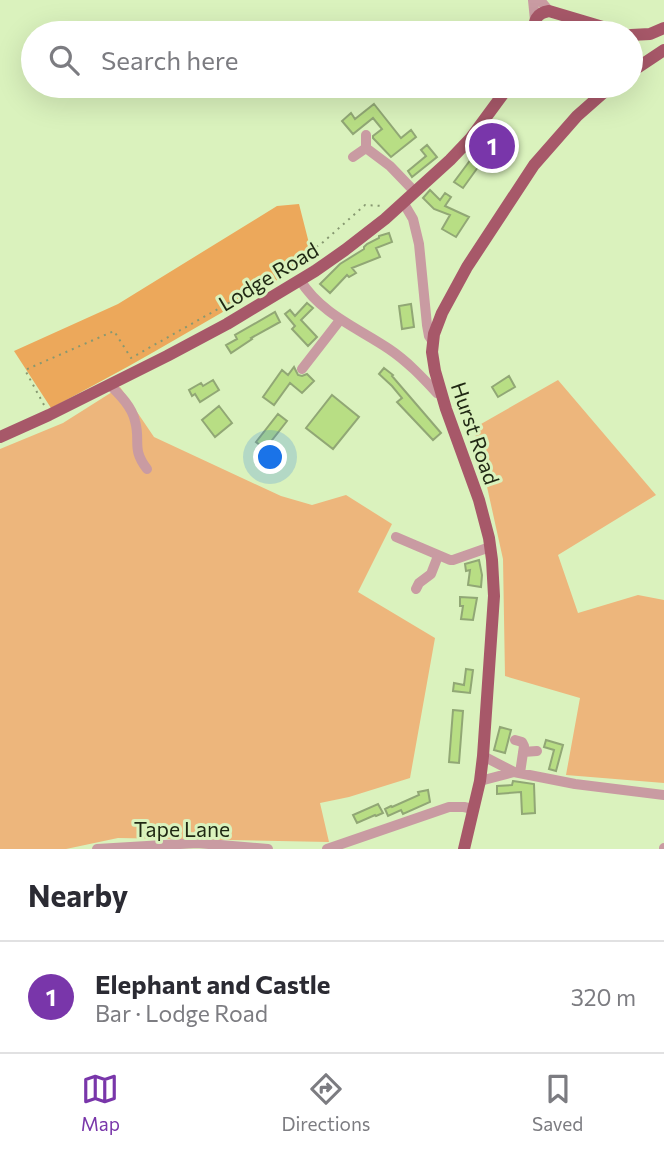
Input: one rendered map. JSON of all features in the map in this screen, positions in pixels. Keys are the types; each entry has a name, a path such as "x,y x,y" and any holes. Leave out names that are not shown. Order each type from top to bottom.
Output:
{"main road":[{"path":"535,20 541,12 549,10 584,21"},
{"path":"643,34 660,29 664,47 643,63"},
{"name":"Lodge Road","path":"0,437 110,385 227,324 345,250 385,219 470,139 500,98"},
{"name":"Hurst Road","path":"464,849 483,756 494,596 491,547 479,500 435,371 432,352 434,334 442,313 467,267 534,165 577,116 597,98"}],"street":[{"path":"533,0 535,20"},
{"path":"540,0 549,10"},
{"path":"366,135 366,148"},
{"path":"366,148 390,166 415,192"},
{"path":"352,157 366,148"},
{"path":"400,205 413,219 419,244 427,325 433,342"},
{"path":"300,280 311,296 340,320 391,350 437,393 442,394"},
{"path":"426,307 442,313"},
{"path":"302,369 340,320"},
{"path":"422,377 435,371"},
{"path":"110,385 132,412 136,422 138,454 147,469"},
{"path":"396,537 453,560 491,547"},
{"path":"416,589 419,583 431,574 438,555"},
{"path":"515,740 522,742 524,746 517,772"},
{"path":"523,751 537,751"},
{"path":"483,756 517,772 576,784 664,795"},
{"path":"480,781 517,772"},
{"path":"327,849 449,807 473,809"},
{"name":"Tape Lane","path":"97,849 197,843 268,849"}],"path":[{"path":"49,415 25,370 114,331 131,358 234,300 321,244 365,205 400,205"}],"shaded area":[{"path":"299,204 313,259 51,408 14,351 118,304 277,206"},
{"path":"558,380 656,495 558,555 578,613 638,595 664,600 664,783 566,775 580,698 505,676 503,559 474,428"},
{"path":"120,387 154,437 281,496 312,505 346,495 392,524 358,592 435,638 410,778 320,803 329,842 118,838 66,849 0,849 0,449 63,423"}],"building":[{"path":"374,104 401,138 411,130 416,137 391,157 373,138 382,129 373,118 353,134 342,121 351,113 355,119"},
{"path":"494,135 500,145 495,151 500,154 496,159 486,156 463,188 454,182 474,155 477,157"},
{"path":"427,145 437,157 412,177 408,171 426,156 421,150"},
{"path":"430,190 440,200 445,193 451,197 445,206 469,217 456,237 442,229 450,215 434,209 423,198"},
{"path":"389,233 392,242 376,248 380,257 352,268 356,273 349,277 347,275 330,293 320,284 340,264 364,249 367,244"},
{"path":"307,303 313,308 301,320 317,337 308,346 292,329 295,326 285,314 290,310 295,316"},
{"path":"411,304 414,327 402,329 399,306"},
{"path":"275,312 280,322 231,353 226,345 237,339 235,335"},
{"path":"294,367 298,375 307,374 314,381 302,393 290,383 274,405 263,397 282,370 288,375"},
{"path":"384,368 393,375 441,433 433,440 397,402 402,398 379,374"},
{"path":"509,376 515,387 498,397 492,387"},
{"path":"213,380 219,390 200,402 195,394 192,396 189,390"},
{"path":"332,395 359,417 333,449 306,428"},
{"path":"219,406 232,423 215,437 202,420"},
{"path":"278,414 287,421 265,449 256,442"},
{"path":"479,560 481,587 468,585 470,570 466,571 465,564"},
{"path":"460,597 477,598 473,620 461,619 463,606 460,606"},
{"path":"466,669 473,670 470,693 453,691 454,683 464,685"},
{"path":"453,710 463,711 459,763 449,762"},
{"path":"500,727 511,730 505,753 494,750"},
{"path":"546,740 563,745 556,771 549,769 554,750 544,747"},
{"path":"513,781 534,784 535,813 522,814 521,792 497,794 497,786 512,785"},
{"path":"428,790 430,802 403,814 401,810 388,816 385,809 419,795 418,792"},
{"path":"378,804 383,813 357,823 353,815"}],"place":[{"name":"Elephant and Castle","path":"492,146"}]}
